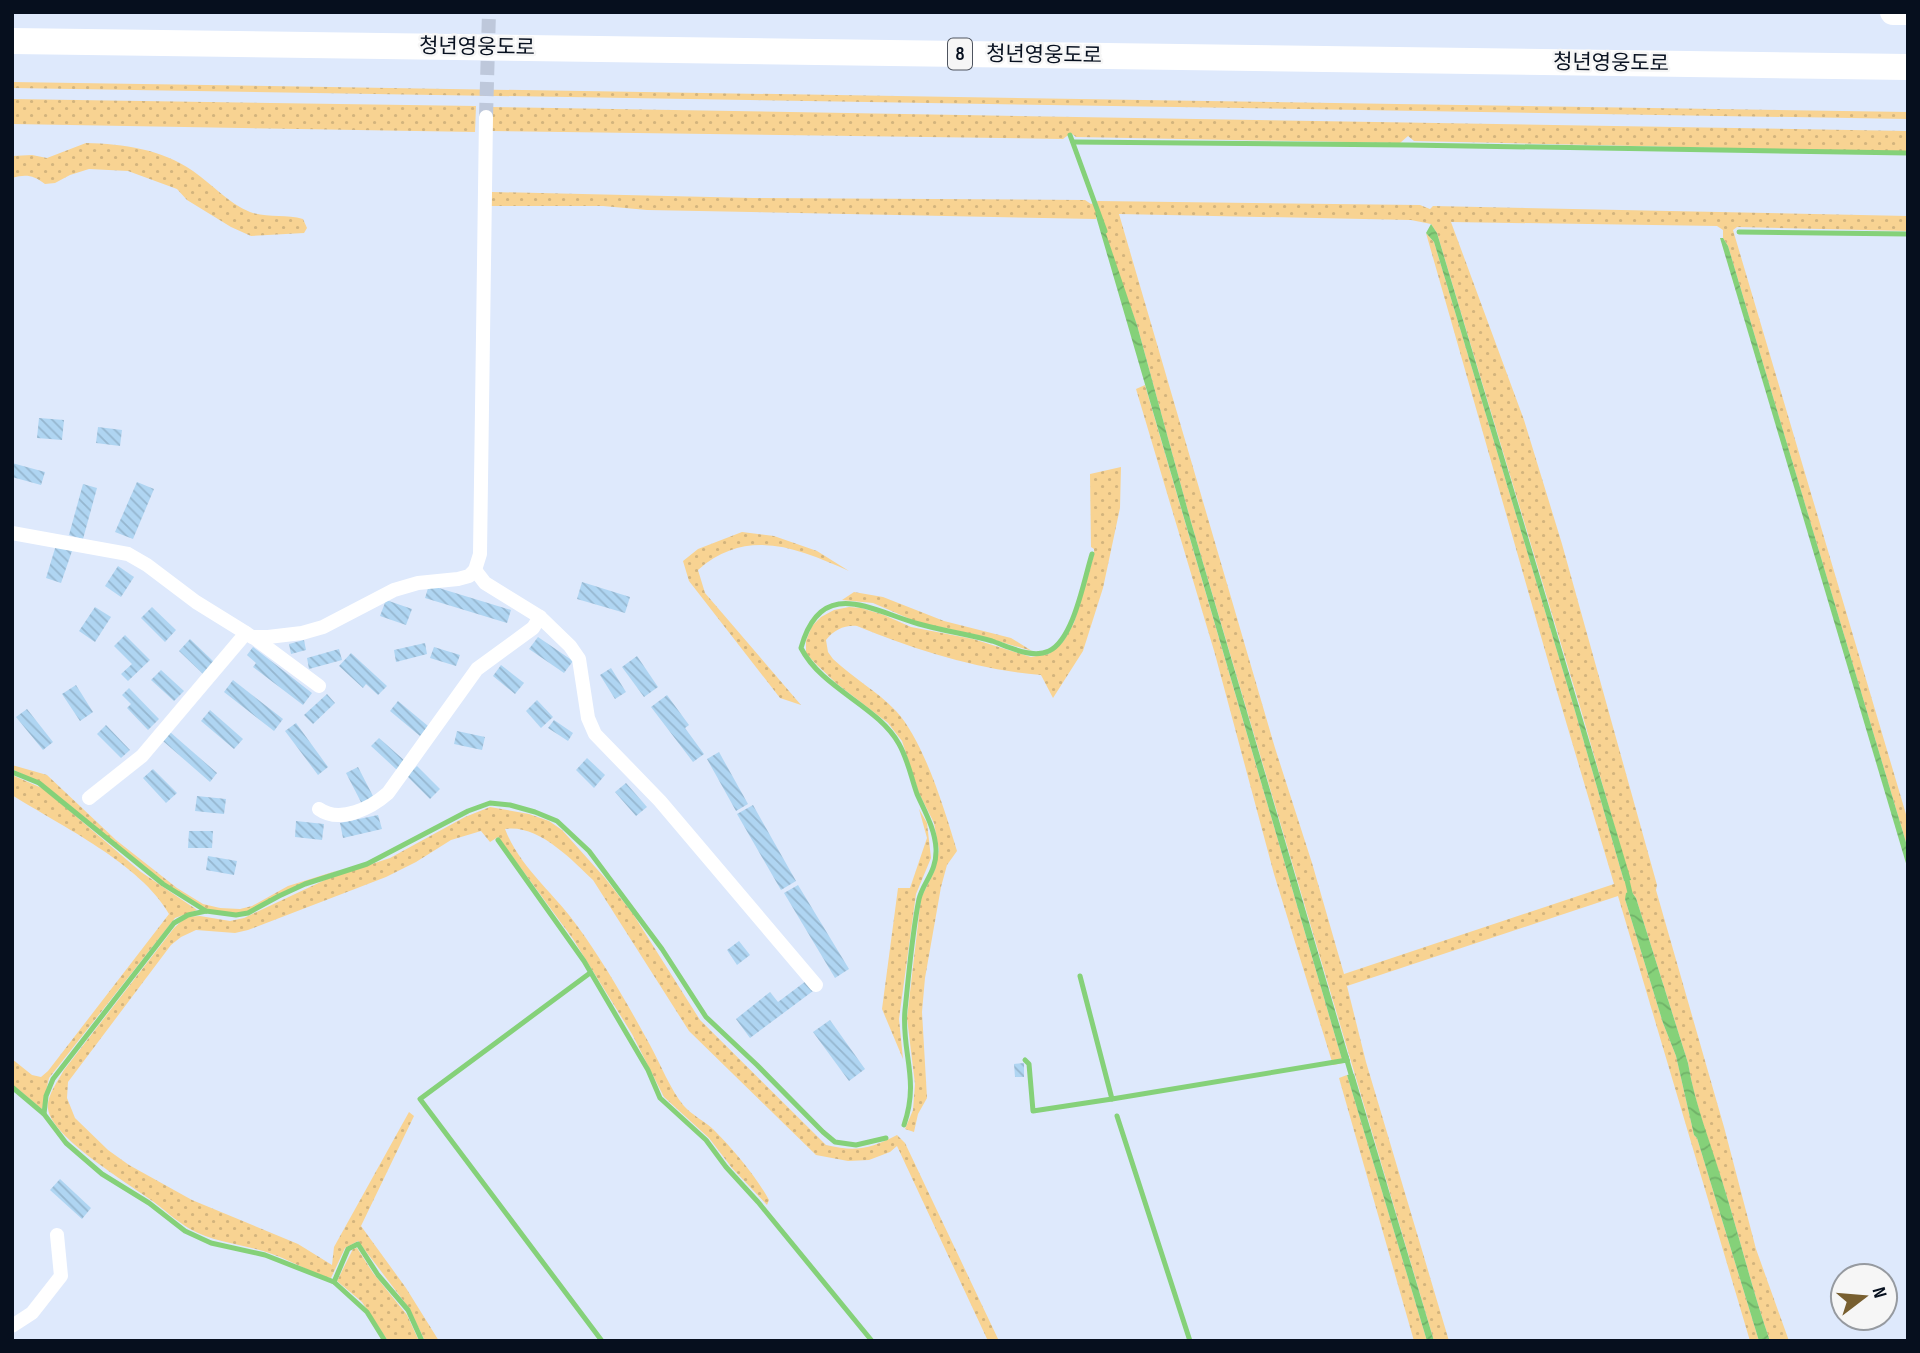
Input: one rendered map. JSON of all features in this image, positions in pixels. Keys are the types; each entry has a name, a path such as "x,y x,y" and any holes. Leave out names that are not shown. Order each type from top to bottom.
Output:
{"highway":[{"path":"1893,12 1908,12"},
{"name":"청년영웅도로","path":"12,41 1908,66"}],"street":[{"path":"249,635 284,637 302,633 342,618 394,590 418,583 458,579 469,576 475,570 480,554 486,117"},
{"path":"12,533 128,554 147,565 196,603 249,635 319,686"},
{"path":"475,570 485,583 540,617 570,646 579,659 588,718 595,734 660,801 816,985"},
{"path":"319,809 328,815 342,815 379,801 388,793 477,669 533,628 540,617"},
{"path":"89,799 142,756 249,635"},
{"path":"12,1326 32,1313 61,1276 57,1235"}],"shaded area":[{"path":"12,82 1908,112 1908,119 12,88"},
{"path":"12,99 476,106 475,132 12,124"},
{"path":"491,107 1908,131 1908,152 1414,141 1408,136 1400,143 1076,137 1071,133 1063,139 492,131"},
{"path":"86,143 128,146 168,157 193,171 242,208 256,214 303,219 307,228 304,233 251,236 187,200 177,189 128,171 89,169 55,183 45,184 29,176 12,178 12,156 32,155 47,158"},
{"path":"492,192 753,198 1085,200 1091,204 1098,201 1420,205 1430,209 1433,206 1908,216 1908,231 1737,227 1733,230 1908,821 1908,849 1728,246 1723,238 1723,230 1717,226 1451,222 1524,420 1562,544 1756,1249 1789,1341 1770,1341 1699,1110 1688,1063 1636,898 1631,891 1625,899 1663,1023 1676,1056 1694,1135 1759,1341 1750,1341 1618,896 1347,986 1366,1062 1449,1341 1434,1341 1191,522 1137,325 1096,214 1096,219 647,210 603,206 491,206","holes":["1119,214 1411,220 1431,224 1437,233 1630,880 1624,881 1434,242 1426,233 1614,884 1344,974"]},
{"path":"1145,385 1343,1063 1333,1065 1274,874 1215,654 1136,389"},
{"path":"1121,467 1120,508 1103,588 1083,651 1053,698 1041,675 994,669 947,658 857,626 840,629 826,640 828,652 833,659 889,704 916,740 932,777 957,851 947,865 941,887 925,978 922,1012 927,1098 918,1114 914,1132 905,1129 913,1110 915,1084 907,1018 921,898 935,870 939,850 934,823 919,793 902,741 888,723 836,683 814,662 806,653 806,641 812,626 821,617 834,610 849,607 884,615 911,627 973,639 1031,657 1049,654 1063,642 1074,623 1094,555 1094,549 1091,547 1090,474"},
{"path":"742,532 774,536 817,551 849,571 791,549 754,545 716,557 698,570 705,593 801,705 780,698 689,581 683,561 698,549"},
{"path":"854,592 883,597 944,621 1011,638 1032,651 917,622 873,603 842,600"},
{"path":"12,765 47,775 116,840 177,888 203,904 240,909 252,906 288,886 339,870 285,891 248,912 236,914 206,909 163,882 43,784 12,769"},
{"path":"12,775 44,789 141,872 197,910 175,918 49,1078 42,1109 12,1084 12,1059 32,1075 41,1077 48,1071 169,914 140,879 120,863 12,795"},
{"path":"490,807 529,814 549,821 562,830 633,914 700,1020 826,1145 863,1148 897,1135 905,1143 999,1341 988,1341 897,1146 890,1152 869,1160 848,1161 816,1155 689,1031 593,880 553,845 530,832 505,829 520,856 598,955 679,1100 713,1129 736,1154 769,1200 767,1205 732,1168 709,1138 664,1097 632,1034 573,939 498,837 490,842 481,831 451,840 386,877 248,930 235,933 196,930 181,937 171,945 68,1082 67,1098 75,1118 108,1150 129,1165 192,1200 298,1244 332,1265 334,1247 409,1112 414,1116 361,1226 406,1288 439,1341 425,1341 409,1308 358,1241 345,1248 331,1278 272,1254 199,1234 92,1159 53,1121 48,1109 49,1099 64,1070 174,928 186,917 200,916 230,921 244,918 327,879 390,858 465,817"},
{"path":"919,809 927,823 931,858 916,894 899,1019 903,1059 882,1009 898,888 910,888 927,838"},
{"path":"1347,1075 1427,1341 1414,1341 1339,1078"},
{"path":"357,1248 373,1273 407,1315 419,1341 388,1341 362,1302 337,1281 353,1249"}],"water":[{"path":"1095,213 1100,216 1137,325 1191,522 1350,1061 1343,1063"},
{"path":"1431,224 1437,233 1631,880 1624,881 1434,242 1426,233"},
{"path":"1720,238 1723,238 1728,246 1908,849 1908,870"},
{"path":"1631,891 1636,898 1688,1063 1699,1110 1770,1341 1759,1341 1694,1135 1676,1056 1663,1023 1625,899 1626,893"},
{"path":"1354,1074 1434,1341 1427,1341 1347,1075"}],"building":[{"path":"39,418 64,420 62,440 37,438"},
{"path":"98,427 122,430 120,446 96,443"},
{"path":"12,463 45,472 41,485 12,477"},
{"path":"137,482 154,489 133,539 115,532"},
{"path":"83,484 97,488 83,539 69,535"},
{"path":"56,545 72,551 61,583 46,578"},
{"path":"118,566 134,577 121,597 105,586"},
{"path":"582,582 630,597 625,613 577,599"},
{"path":"429,585 511,610 507,623 425,598"},
{"path":"386,600 412,609 406,625 380,616"},
{"path":"95,607 111,617 95,642 79,631"},
{"path":"152,607 176,630 165,642 141,618"},
{"path":"125,635 150,660 128,681 121,674 132,664 114,646"},
{"path":"538,637 573,661 564,673 529,649"},
{"path":"190,639 214,662 203,674 179,651"},
{"path":"304,640 306,650 291,654 289,644"},
{"path":"425,643 427,654 396,662 394,650"},
{"path":"253,647 312,693 303,705 253,667 256,663 247,655"},
{"path":"434,647 460,655 456,666 430,658"},
{"path":"339,649 342,660 309,669 307,658"},
{"path":"351,653 387,686 378,695 366,684 363,688 339,666"},
{"path":"637,656 658,687 644,697 622,667"},
{"path":"501,665 524,683 515,694 493,676"},
{"path":"611,668 626,692 615,699 600,675"},
{"path":"161,670 184,691 174,701 151,680"},
{"path":"233,680 283,719 274,731 224,692"},
{"path":"76,685 93,712 80,721 62,694"},
{"path":"129,688 159,719 148,730 127,708 131,704 122,695"},
{"path":"327,694 335,703 313,724 304,715"},
{"path":"667,695 689,725 685,728 704,754 693,762 651,707"},
{"path":"537,700 553,717 541,728 526,711"},
{"path":"398,701 428,726 420,736 390,711"},
{"path":"27,709 53,742 43,750 16,717"},
{"path":"210,710 243,739 234,749 201,721"},
{"path":"554,720 573,733 568,741 548,728"},
{"path":"296,723 328,767 318,775 285,731"},
{"path":"106,725 130,750 121,758 97,734"},
{"path":"457,731 485,737 482,750 454,744"},
{"path":"170,732 217,773 210,782 163,741"},
{"path":"379,738 405,761 397,770 371,746"},
{"path":"719,752 748,804 736,811 707,759"},
{"path":"587,758 605,775 594,788 576,770"},
{"path":"417,766 440,789 430,799 407,776"},
{"path":"358,767 374,798 362,804 346,773"},
{"path":"153,769 177,793 166,803 143,778"},
{"path":"626,783 647,807 636,816 615,792"},
{"path":"197,796 226,799 224,814 195,811"},
{"path":"753,805 796,881 781,890 737,814"},
{"path":"378,815 382,829 343,838 340,823"},
{"path":"296,821 324,824 322,840 295,837"},
{"path":"189,831 213,831 212,848 188,848"},
{"path":"208,856 237,861 234,875 206,870"},
{"path":"798,885 849,969 835,978 784,893"},
{"path":"739,941 750,955 737,965 727,950"},
{"path":"806,981 813,991 750,1038 736,1019 770,992 778,1002"},
{"path":"830,1020 865,1069 849,1081 813,1032"},
{"path":"1024,1063 1024,1077 1015,1077 1014,1064"},
{"path":"60,1179 91,1208 82,1219 50,1190"}],"waterway":[{"path":"1070,135 1105,231"},
{"path":"1073,142 1908,153"},
{"path":"1739,232 1908,234"},
{"path":"904,1125 910,1094 905,1010 919,899 936,857 934,834 905,756 890,731 822,675 801,648 810,625 821,612 835,605 850,604 992,641 1020,651 1035,654 1049,651 1058,644 1071,622 1092,554"},
{"path":"12,772 39,783 163,884 206,911"},
{"path":"44,1114 46,1096 53,1079 174,923 188,915 206,911 236,915 248,913 305,884 367,864 468,811 490,803 510,805 557,821 589,851 662,949 706,1017 823,1132 835,1142 856,1145 886,1138"},
{"path":"498,840 584,961 648,1070 660,1098 706,1140 872,1341"},
{"path":"1626,876 1631,897"},
{"path":"590,973 420,1099 602,1341"},
{"path":"1080,976 1112,1099 1347,1060"},
{"path":"1346,1057 1353,1081"},
{"path":"1025,1060 1029,1064 1033,1111 1112,1099"},
{"path":"12,1087 44,1114 66,1143 102,1174 149,1203 185,1231 211,1243 265,1255 334,1282 367,1312 385,1341"},
{"path":"1117,1116 1190,1341"},
{"path":"334,1282 348,1249 358,1244 378,1275 408,1310 422,1341"}],"tunnel":[{"path":"486,117 489,12"}]}
